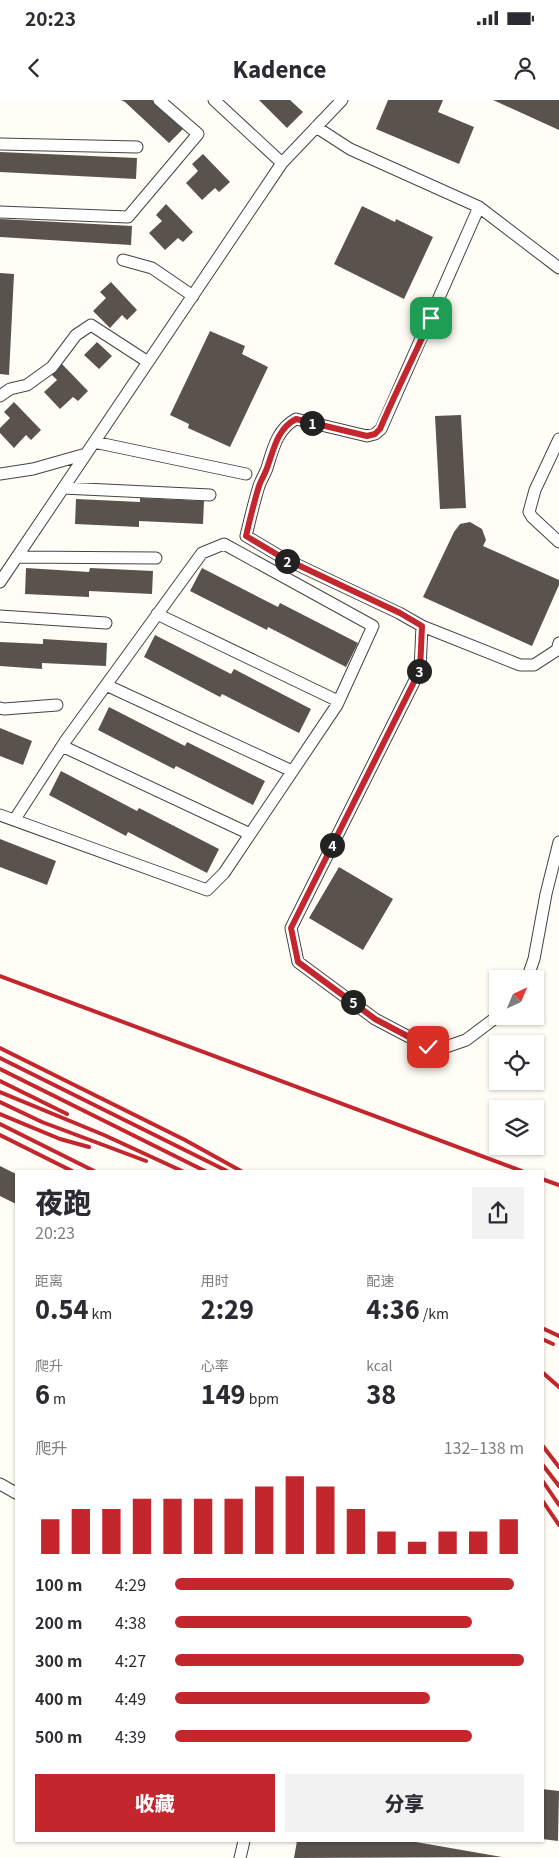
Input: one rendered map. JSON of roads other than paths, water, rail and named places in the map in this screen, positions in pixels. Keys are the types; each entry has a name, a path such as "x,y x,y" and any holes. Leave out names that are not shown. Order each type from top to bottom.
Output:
{"street":[{"path":"0,212 128,217 198,134 159,100"},
{"path":"214,100 282,163"},
{"path":"0,582 282,163 342,100"},
{"path":"316,127 350,149 479,206 559,268"},
{"path":"0,144 137,147"},
{"path":"479,206 380,429 375,434 367,436 296,419 290,422 281,431 272,450 267,469 259,485 246,536 283,558 400,613 422,626 520,665 534,665 558,648"},
{"path":"123,260 152,268 193,296"},
{"path":"0,396 10,389 27,385 52,367 76,335 91,325 148,362"},
{"path":"559,439 535,490 529,512 559,542"},
{"path":"94,442 246,474"},
{"path":"0,474 33,469 86,454"},
{"path":"63,488 210,494"},
{"path":"0,815 207,890 224,874 338,701 373,626 224,544 202,553 62,746 15,819"},
{"path":"17,556 156,558"},
{"path":"157,614 338,701"},
{"path":"0,616 106,623"},
{"path":"422,626 420,670 291,928 298,962 375,1019 428,1047 443,1048 466,1040 489,1023"},
{"path":"106,685 292,771"},
{"path":"0,708 57,705"},
{"path":"62,746 250,834"},
{"path":"530,970 559,842"},
{"path":"0,1484 15,1492"},
{"path":"240,1858 244,1842"}],"railway":[{"path":"0,976 519,1170"},
{"path":"0,1048 185,1140 239,1170"},
{"path":"0,1058 225,1170"},
{"path":"0,1069 203,1170"},
{"path":"0,1081 67,1114"},
{"path":"0,1092 104,1135 180,1170"},
{"path":"0,1102 42,1122 146,1161"},
{"path":"0,1114 60,1139 89,1147"},
{"path":"0,1124 92,1170"},
{"path":"0,1135 70,1170"},
{"path":"544,1180 559,1185"},
{"path":"544,1329 559,1336"},
{"path":"544,1340 553,1344"},
{"path":"544,1374 559,1387"},
{"path":"544,1448 559,1467"},
{"path":"544,1467 559,1486"},
{"path":"544,1483 559,1505"},
{"path":"544,1503 559,1525"}]}
